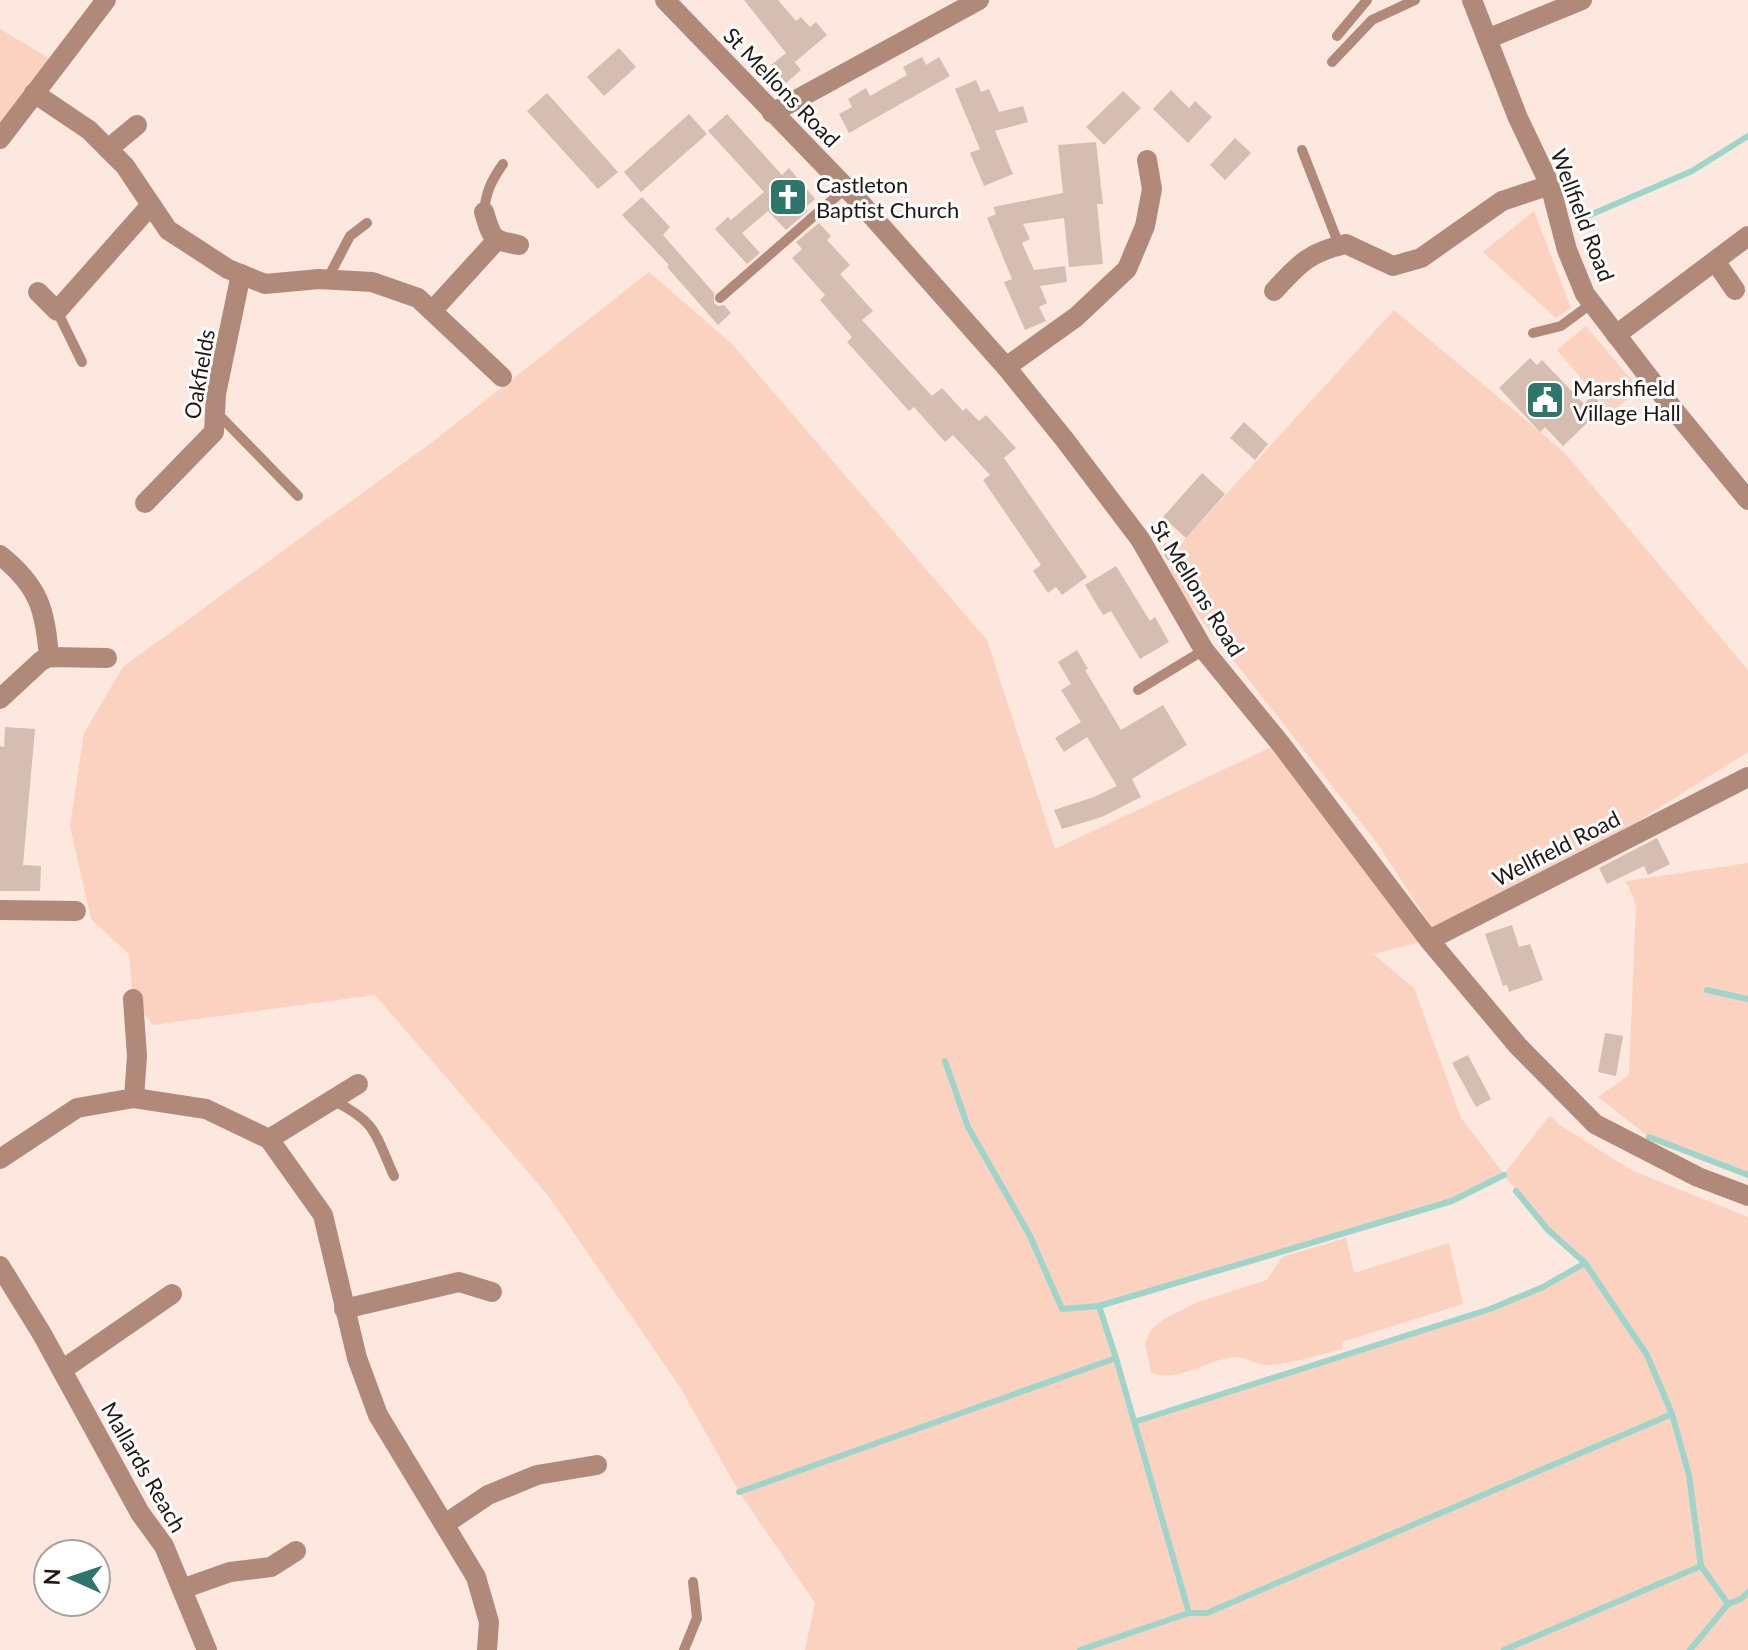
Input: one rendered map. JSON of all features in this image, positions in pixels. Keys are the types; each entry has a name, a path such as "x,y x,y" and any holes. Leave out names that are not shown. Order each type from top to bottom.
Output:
{"street":[{"path":"0,139 106,0"},
{"name":"St Mellons Road","path":"665,0 846,188 1006,367 1140,539 1204,650 1280,743 1429,940 1518,1046 1595,1124 1698,1177 1748,1196"},
{"path":"772,113 979,0"},
{"path":"1487,39 1582,0"},
{"name":"Wellfield Road","path":"1475,1 1518,118 1550,185 1567,250 1585,294 1748,500"},
{"path":"34,93 89,130 125,166 168,230 228,269 265,284 327,280 372,282 418,298 502,377"},
{"path":"108,149 137,125"},
{"path":"1006,367 1076,317 1127,269 1148,214 1152,189 1147,160"},
{"path":"1274,291 1302,261 1339,245 1346,244 1393,266 1421,258 1502,201 1550,185"},
{"path":"38,292 57,311 151,205"},
{"path":"484,212 490,235 496,241 519,245"},
{"path":"1616,335 1748,236"},
{"path":"433,310 496,241"},
{"path":"1715,261 1735,290"},
{"name":"Oakfields","path":"145,503 214,432 216,394 241,274"},
{"path":"0,555 37,593 47,624 49,657"},
{"path":"0,699 49,657 107,658"},
{"name":"Wellfield Road","path":"1429,940 1748,777"},
{"path":"0,910 76,911"},
{"path":"133,999 137,1056 134,1098"},
{"path":"269,1139 358,1084"},
{"path":"0,1159 77,1108 134,1098 206,1109 269,1139 323,1215 357,1358 378,1415 476,1577 489,1622 487,1650"},
{"name":"Mallards Reach","path":"0,1266 62,1370 140,1513 164,1546 207,1650"},
{"path":"344,1309 459,1282 492,1292"},
{"path":"62,1370 172,1294"},
{"path":"445,1524 488,1495 537,1475 597,1465"},
{"path":"182,1589 230,1572 271,1567 296,1551"}],"lane":[{"path":"1337,36 1367,0"},
{"path":"1332,62 1372,20 1415,0"},
{"path":"1302,150 1339,245"},
{"path":"484,212 491,182 503,164"},
{"path":"720,298 846,188"},
{"path":"327,280 350,236 367,223"},
{"path":"1533,333 1561,326 1592,303"},
{"path":"57,311 82,362"},
{"path":"215,411 298,496"},
{"path":"1138,690 1204,650"},
{"path":"332,1100 360,1113 372,1127 394,1176"},
{"path":"684,1650 697,1618 693,1582"}],"shaded area":[{"path":"0,29 57,63 0,139"},
{"path":"1534,211 1571,308 1556,318 1483,252"},
{"path":"649,272 732,344 987,640 1055,849 1280,743 1429,940 1373,954 1414,988 1461,1118 1504,1174 1550,1115 1558,1124 1631,1170 1748,1217 1748,1650 805,1650 815,1603 739,1492 680,1387 547,1194 375,995 153,1025 133,999 129,954 91,919 70,826 84,733 123,667 427,446","holes":["1504,1175 1547,1229 1585,1263 1543,1287 1490,1309 1134,1421 1100,1306 1452,1201"]},
{"path":"1394,310 1564,452 1748,670 1748,752 1635,823 1432,927 1377,843 1182,595 1170,569 1179,546"},
{"path":"1586,326 1639,389 1611,413 1557,350"},
{"path":"1748,863 1748,1175 1649,1137 1598,1097 1629,1075 1636,905 1626,881"},
{"path":"1346,1238 1354,1273 1449,1243 1463,1304 1342,1342 1343,1349 1297,1361 1265,1365 1234,1357 1179,1374 1151,1372 1145,1343 1151,1330 1164,1319 1198,1302 1267,1280 1282,1257"}],"building":[{"path":"744,0 778,0 796,21 801,17 810,27 816,22 827,35 795,62 789,55 801,70 786,83 771,65 786,53"},
{"path":"619,48 636,67 604,96 587,77"},
{"path":"922,57 926,65 939,57 950,76 849,133 839,114 852,107 848,99 866,88 870,96 907,75 903,67"},
{"path":"976,80 981,92 989,89 999,112 1023,106 1028,122 995,131 1013,174 984,186 970,153 980,149 955,89"},
{"path":"1171,90 1189,108 1195,101 1212,117 1188,143 1153,109"},
{"path":"1123,91 1141,108 1104,145 1086,127"},
{"path":"547,93 618,172 598,189 527,111"},
{"path":"689,114 707,134 641,192 624,172"},
{"path":"727,114 782,175 789,168 815,199 805,208 808,211 786,230 768,211 742,233 760,253 747,264 715,229 728,217 731,220 764,192 708,131"},
{"path":"1235,138 1251,153 1225,180 1210,165"},
{"path":"1096,142 1103,204 1097,204 1103,264 1069,267 1064,218 1023,224 1030,239 1022,243 1034,270 1065,266 1067,282 1040,286 1047,303 1039,307 1046,321 1025,330 1004,282 1012,279 987,218 996,214 993,207 1063,193 1058,145"},
{"path":"642,197 670,227 663,235 714,293 714,303 724,305 731,313 718,325 667,267 669,265 622,215"},
{"path":"819,223 831,236 827,240 850,265 840,274 873,311 862,320 932,396 942,388 963,411 966,408 979,421 986,415 1016,448 1004,458 1087,577 1062,595 1056,587 1048,593 1033,571 1041,565 983,480 990,475 953,435 945,442 914,407 909,411 847,342 852,337 820,300 825,295 792,258 802,249 796,242"},
{"name":"Marshfield Village Hall","path":"1530,358 1537,365 1542,360 1584,404 1593,395 1604,407 1563,446 1545,427 1540,432 1499,388"},
{"path":"1244,422 1268,444 1255,460 1230,438"},
{"path":"1202,473 1225,494 1186,538 1163,517"},
{"path":"1166,543 1178,557 1170,564 1160,548"},
{"path":"1116,566 1150,621 1155,617 1169,642 1140,659 1111,611 1103,615 1085,585"},
{"path":"1077,650 1088,669 1085,670 1121,730 1163,705 1187,745 1132,779 1141,797 1102,817 1062,829 1054,810 1117,786 1087,737 1064,752 1055,738 1081,722 1061,690 1071,684 1058,662"},
{"path":"5,727 35,729 23,865 41,866 40,891 0,891 0,746 4,747"},
{"path":"1657,838 1670,864 1648,875 1644,866 1607,884 1599,868"},
{"path":"1512,925 1519,947 1530,944 1543,980 1509,992 1507,985 1503,986 1485,934"},
{"path":"1605,1033 1623,1036 1616,1076 1598,1072"},
{"path":"1468,1055 1491,1099 1476,1107 1452,1063"}],"waterway":[{"path":"1583,218 1692,171 1748,136"},
{"path":"1707,990 1748,999"},
{"path":"945,1061 968,1127 1030,1236 1062,1309 1099,1306 1452,1201 1504,1175"},
{"path":"1649,1137 1748,1175"},
{"path":"1516,1191 1547,1229 1585,1263 1647,1355 1672,1414 1689,1475 1701,1566 1728,1604"},
{"path":"1134,1422 1490,1309 1543,1287 1585,1263"},
{"path":"1099,1306 1189,1613"},
{"path":"739,1492 1116,1358"},
{"path":"1080,1650 1189,1613 1207,1613 1672,1414"},
{"path":"1504,1650 1701,1566"},
{"path":"1690,1650 1728,1604 1741,1599 1748,1592"}],"place":[{"name":"Castleton Baptist Church","path":"788,197"},
{"name":"Marshfield Village Hall","path":"1545,400"}]}
